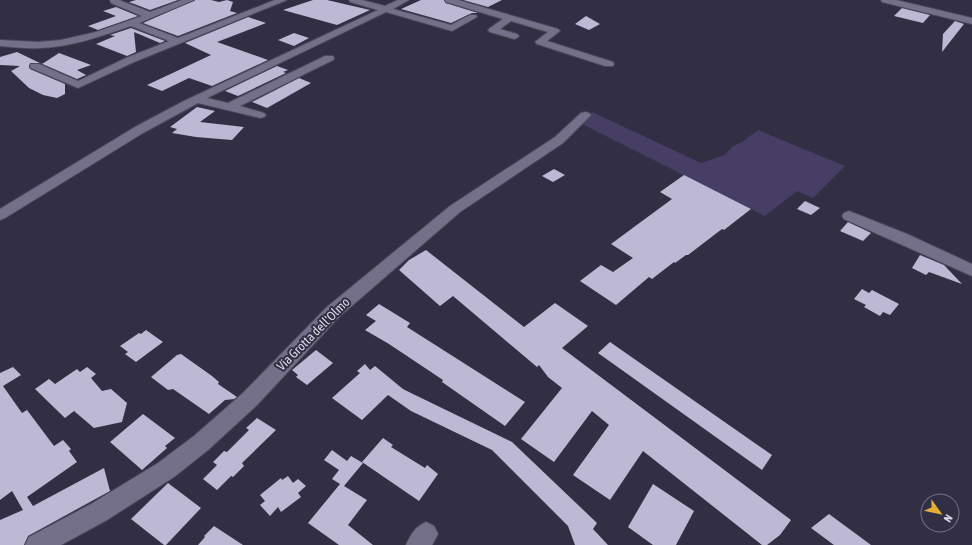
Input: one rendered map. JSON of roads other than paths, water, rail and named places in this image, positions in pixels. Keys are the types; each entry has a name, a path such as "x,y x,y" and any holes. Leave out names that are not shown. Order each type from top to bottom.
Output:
{"street":[{"path":"263,0 279,2"},
{"path":"353,0 452,28 473,17"},
{"path":"0,215 139,130 197,99 405,0"},
{"path":"449,0 555,31 540,42 609,64"},
{"path":"471,6 484,0"},
{"path":"885,0 972,21"},
{"path":"114,1 148,15"},
{"path":"0,43 42,45 72,41 129,22 184,1"},
{"path":"35,66 78,85 130,60 279,2"},
{"path":"510,18 492,30 514,36"},
{"path":"129,22 177,41"},
{"path":"230,107 329,58"},
{"path":"197,99 260,115"},
{"name":"Via Grotta dell'Olmo","path":"37,545 99,512 166,470 201,443 250,399 333,312 455,209 559,140 585,115"},
{"path":"849,216 972,270"}]}
